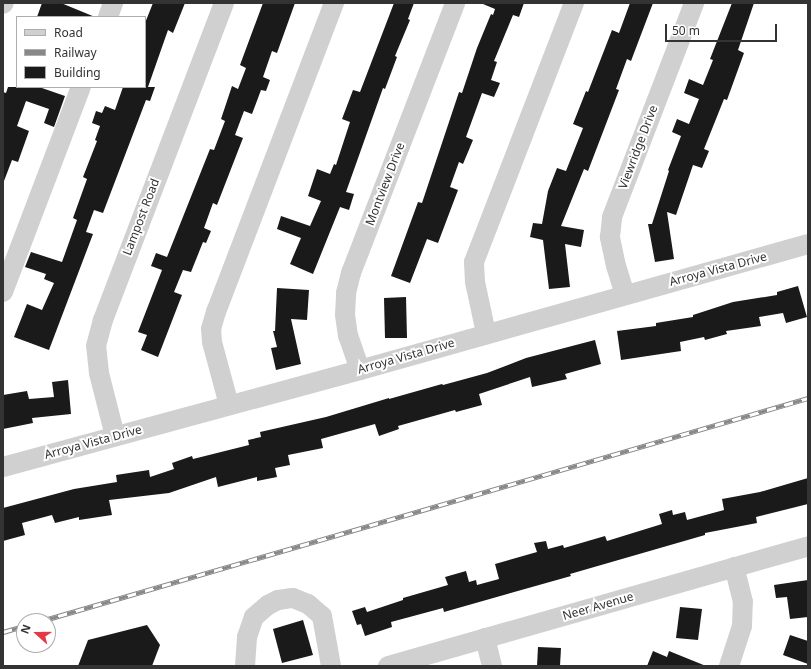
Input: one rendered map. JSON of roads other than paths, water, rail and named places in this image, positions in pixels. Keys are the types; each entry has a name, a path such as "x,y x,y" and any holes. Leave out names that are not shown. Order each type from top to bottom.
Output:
{"street":[{"path":"108,16 113,3"},
{"name":"Lampost Road","path":"115,436 99,373 96,346 101,327 156,178 224,3"},
{"path":"229,405 212,342 211,329 214,317 334,3"},
{"name":"Montview Drive","path":"360,370 348,336 345,315 351,273 455,3"},
{"path":"486,333 474,282 474,262 574,3"},
{"name":"Viewridge Drive","path":"625,295 616,266 610,237 612,217 694,3"},
{"path":"3,292 81,88"},
{"name":"Arroya Vista Drive","path":"3,467 360,370 486,333 808,244"},
{"name":"Neer Avenue","path":"388,666 808,546"},
{"path":"729,666 742,626 743,602 734,567"},
{"path":"245,666 247,637 254,617 268,605 278,600 293,598 308,604 322,616 331,666"},
{"path":"485,638 492,666"}],"railway":[{"path":"56,617 808,398"},
{"path":"3,632 16,628"}]}
